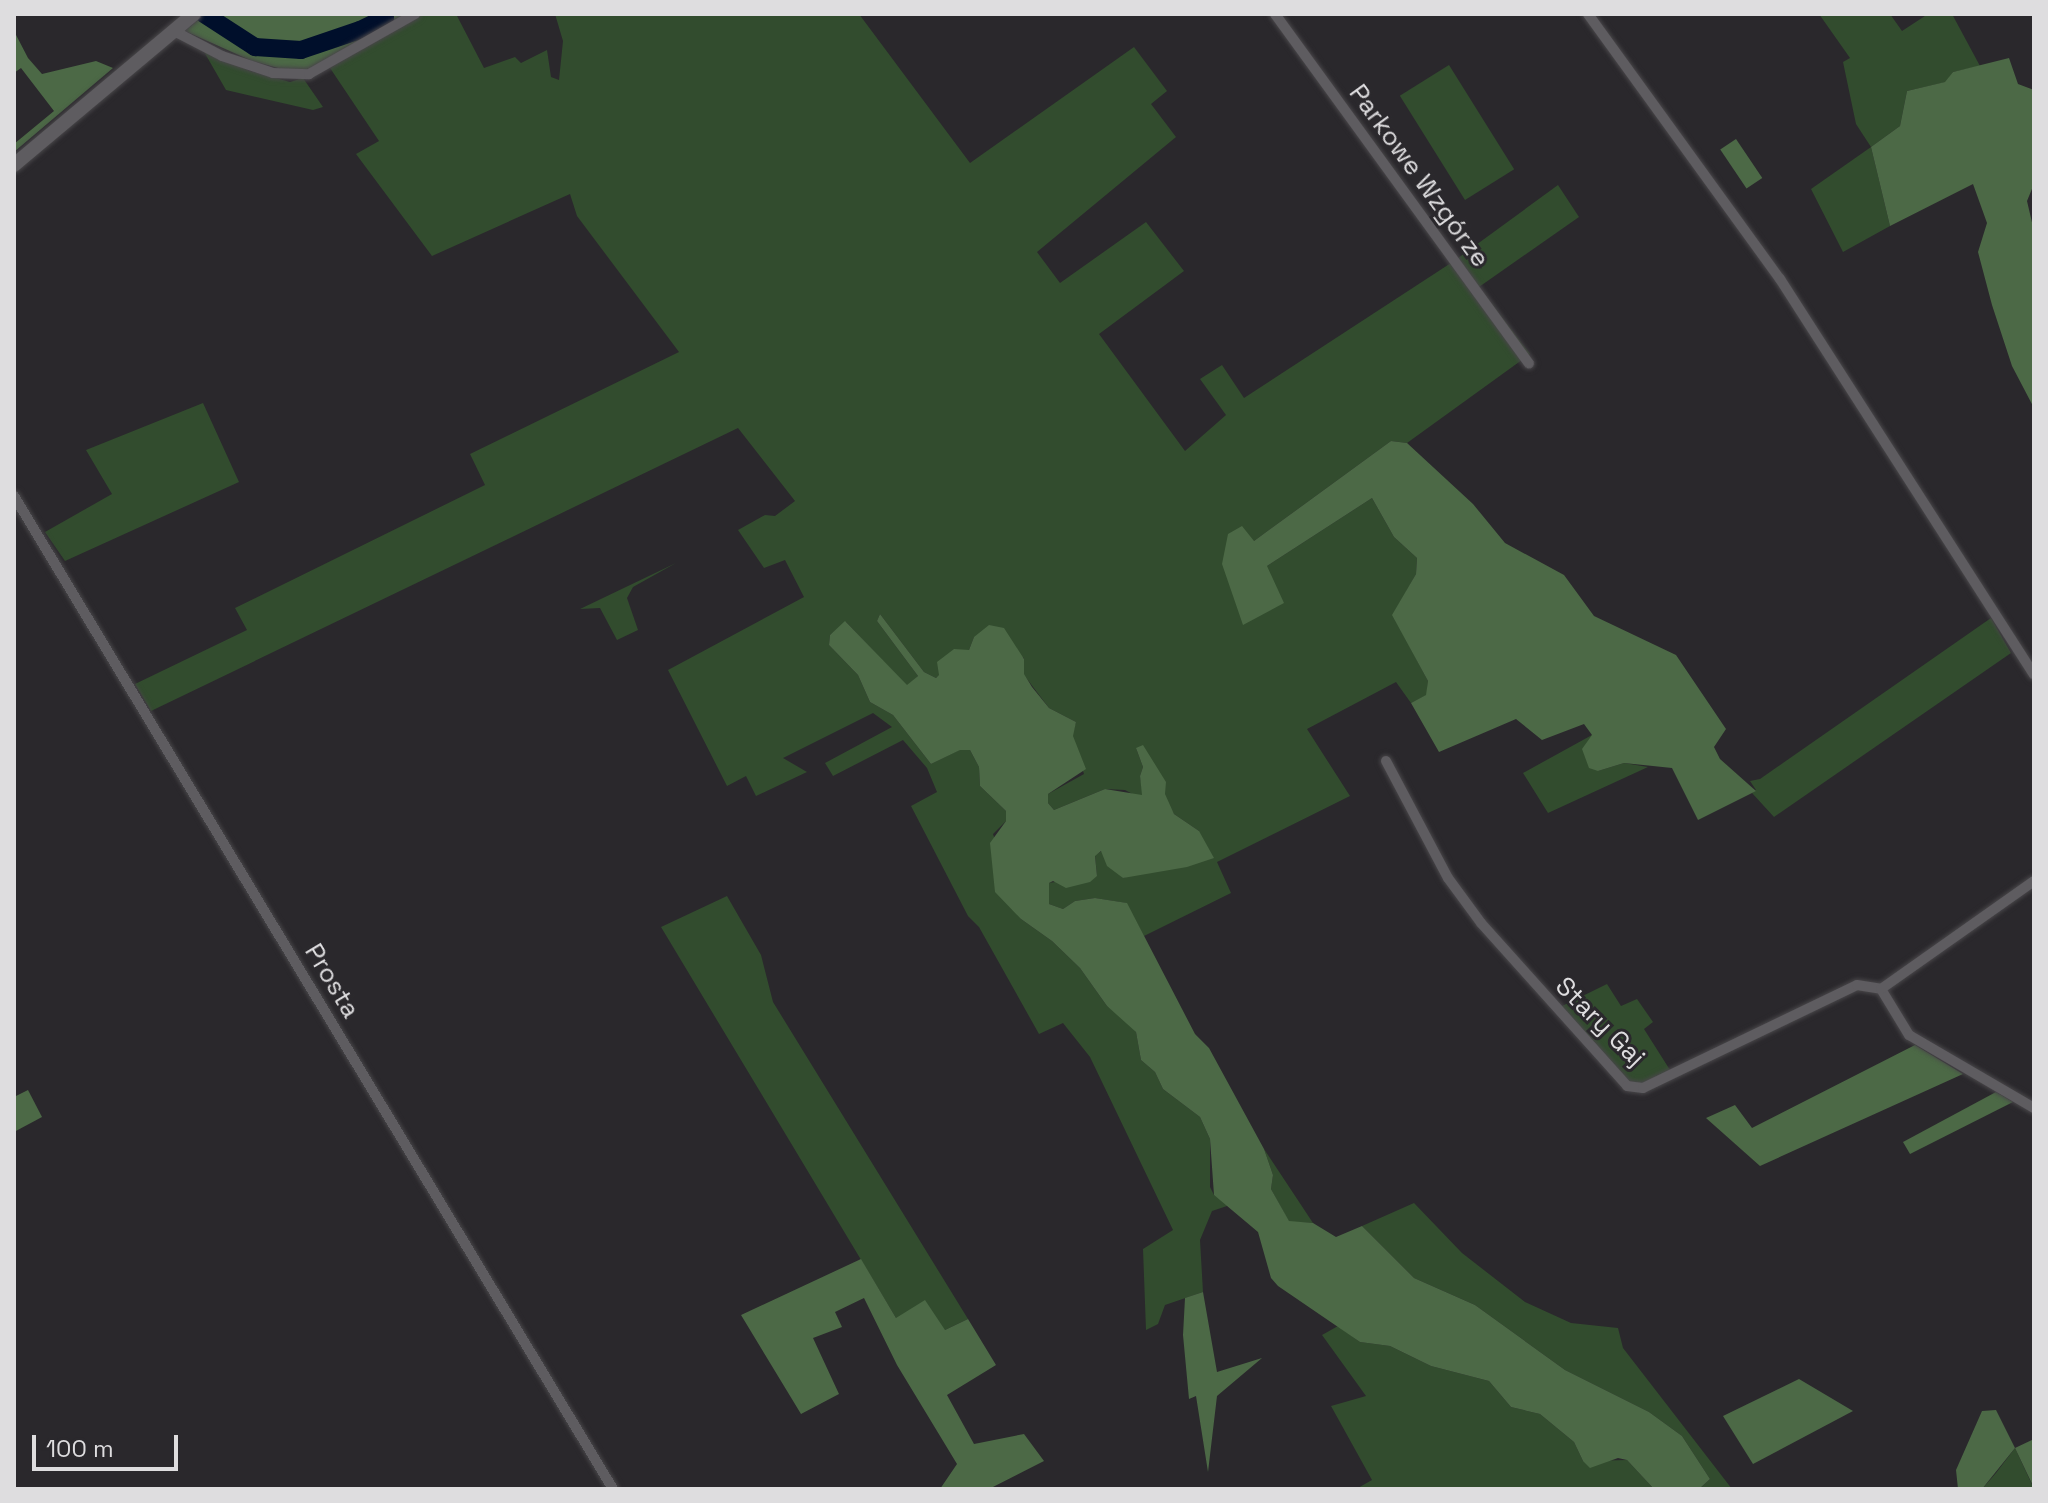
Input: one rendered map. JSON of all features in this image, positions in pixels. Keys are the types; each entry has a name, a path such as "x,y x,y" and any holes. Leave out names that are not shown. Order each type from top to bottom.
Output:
{"street":[{"path":"14,165 184,22 222,56 273,73 309,74 415,14"},
{"name":"Parkowe Wzgórze","path":"1275,14 1529,363"},
{"path":"1588,14 1780,279 2034,674"},
{"name":"Prosta","path":"14,496 613,1489"},
{"name":"Stary Gaj","path":"1386,761 1448,878 1481,923 1627,1086 1643,1088 1857,985 1881,989"},
{"path":"2034,881 1881,989 1909,1035 2034,1108"}],"green space":[{"path":"205,14 403,14 404,17 300,74 252,61 185,31"},
{"path":"423,14 456,14 484,68 515,57 521,63 547,50 551,77 559,80 563,41 555,14 859,14 970,163 1134,47 1167,91 1151,104 1176,137 1037,252 1060,283 1146,222 1184,271 1099,334 1185,451 1226,415 1200,379 1222,365 1244,398 1454,261 1558,185 1579,217 1479,287 1530,354 1407,443 1391,441 1254,541 1267,566 1372,498 1394,537 1417,558 1416,574 1393,615 1428,681 1427,695 1411,703 1396,682 1307,729 1350,796 1217,862 1231,893 1144,936 1126,903 1095,898 1075,901 1063,909 1049,904 1048,883 1097,876 1095,855 1102,851 1123,878 1137,873 1199,831 1174,814 1136,748 1143,767 1140,776 1143,795 1138,797 1125,790 1105,789 1054,810 1048,803 1048,794 1084,774 1072,736 1076,722 1049,708 1024,675 1024,658 974,637 969,650 936,678 924,672 880,614 877,621 918,676 907,686 846,622 830,635 829,645 858,675 870,702 893,715 931,764 959,750 970,750 979,767 980,786 1006,811 1006,821 993,834 1021,919 1052,941 1080,968 1107,1006 1136,1032 1141,1060 1155,1072 1163,1089 1200,1117 1210,1139 1210,1187 1214,1195 1230,1205 1212,1211 1200,1240 1203,1292 1165,1305 1158,1324 1146,1330 1143,1249 1173,1230 1090,1057 1063,1023 1039,1034 979,927 968,916 911,806 937,792 927,768 903,740 833,776 825,763 892,727 873,713 783,758 807,772 756,796 746,776 727,786 668,670 804,597 785,560 764,568 738,530 765,515 775,516 795,501 738,428 151,711 135,684 247,630 235,608 485,485 470,454 679,352 577,216 570,194 432,256 356,154 379,141 330,68"},
{"path":"1819,14 1890,14 1902,31 1928,14 1952,14 1980,66 1953,72 1946,82 1907,91 1900,126 1871,147 1856,124 1843,62 1850,58"},
{"path":"14,31 28,58 42,74 96,61 113,68 14,152 14,144 54,111 21,68 14,73"},
{"path":"203,50 250,71 290,82 303,78 323,107 313,110 226,90"},
{"path":"2009,58 2018,84 2034,90 2034,184 2027,201 2034,231 2034,408 2012,366 1992,305 1978,252 1987,223 1973,184 1890,226 1871,147 1900,126 1907,91 1945,82 1953,72"},
{"path":"1449,65 1514,169 1465,200 1400,96"},
{"path":"1736,139 1762,178 1747,189 1720,150"},
{"path":"1871,147 1890,226 1843,252 1811,189"},
{"path":"203,403 239,482 65,561 45,532 112,494 86,450"},
{"path":"1391,441 1407,443 1473,504 1505,543 1564,575 1594,616 1676,655 1726,729 1714,747 1720,759 1756,791 1698,820 1672,768 1624,763 1598,771 1589,768 1582,749 1592,735 1584,724 1542,740 1516,719 1439,752 1411,703 1426,695 1428,681 1392,615 1416,574 1417,558 1394,537 1372,498 1267,566 1284,603 1243,625 1222,564 1228,534 1242,526 1254,541"},
{"path":"676,563 633,587 627,598 638,630 617,640 600,608 580,609"},
{"path":"880,614 924,672 936,678 939,675 937,662 954,649 969,650 974,637 989,625 1004,628 1024,659 1024,674 1032,687 1049,708 1076,722 1073,736 1086,769 1048,794 1048,803 1054,810 1105,789 1142,795 1140,776 1143,767 1136,748 1143,745 1166,782 1165,794 1174,814 1199,831 1214,858 1187,867 1123,878 1107,866 1101,851 1095,856 1097,876 1090,882 1066,888 1053,881 1049,883 1049,904 1063,909 1075,901 1095,898 1127,903 1195,1034 1209,1048 1264,1149 1273,1175 1271,1189 1289,1221 1313,1223 1336,1237 1362,1226 1414,1278 1475,1305 1565,1370 1649,1412 1682,1436 1710,1479 1699,1489 1654,1489 1627,1460 1618,1458 1590,1468 1574,1442 1540,1414 1511,1407 1489,1381 1431,1366 1390,1346 1360,1342 1278,1286 1271,1278 1258,1232 1214,1195 1210,1139 1200,1117 1163,1089 1155,1072 1141,1060 1136,1032 1107,1006 1080,968 1052,941 1021,919 995,892 990,843 1006,821 1006,811 980,786 979,767 970,750 960,750 931,764 893,715 870,702 858,675 829,645 830,635 845,621 907,685 918,676 877,621"},
{"path":"1991,618 2011,653 1774,817 1752,793 1756,790 1750,781 1760,779"},
{"path":"1592,735 1598,771 1624,763 1648,767 1548,813 1523,773"},
{"path":"727,896 761,955 773,1002 968,1319 945,1330 896,1318 661,927"},
{"path":"1607,984 1621,1006 1637,999 1653,1022 1644,1029 1670,1070 1640,1085 1627,1082 1558,1008"},
{"path":"1915,1045 1963,1074 1760,1166 1706,1118 1735,1105 1752,1128"},
{"path":"28,1090 42,1117 14,1132 14,1097"},
{"path":"1996,1092 2013,1102 1910,1154 1903,1142"},
{"path":"1264,1149 1313,1223 1289,1222 1271,1189 1273,1175"},
{"path":"1414,1203 1462,1253 1525,1302 1571,1323 1618,1328 1623,1348 1732,1489 1699,1489 1710,1479 1682,1436 1649,1412 1565,1370 1475,1305 1414,1278 1362,1226"},
{"path":"861,1259 896,1318 925,1300 945,1330 968,1319 996,1365 947,1395 974,1444 1024,1434 1044,1461 989,1489 940,1489 957,1464 897,1365 864,1298 835,1312 842,1327 813,1338 839,1394 801,1414 741,1315"},
{"path":"1203,1292 1217,1372 1262,1358 1217,1396 1208,1472 1196,1396 1189,1399 1183,1335 1185,1298"},
{"path":"1338,1326 1360,1342 1390,1346 1431,1366 1489,1381 1511,1407 1540,1414 1574,1442 1583,1461 1627,1460 1654,1489 1356,1489 1372,1480 1331,1406 1366,1396 1322,1335"},
{"path":"1799,1379 1853,1411 1753,1464 1723,1416"},
{"path":"1996,1410 2015,1448 1982,1489 1958,1489 1956,1470 1982,1411"},
{"path":"2034,1439 2034,1488 2015,1448"},
{"path":"2015,1448 2034,1489 1982,1489 1996,1473"}],"waterway":[{"path":"204,14 255,47 301,50 360,30 385,18 385,14"}]}
